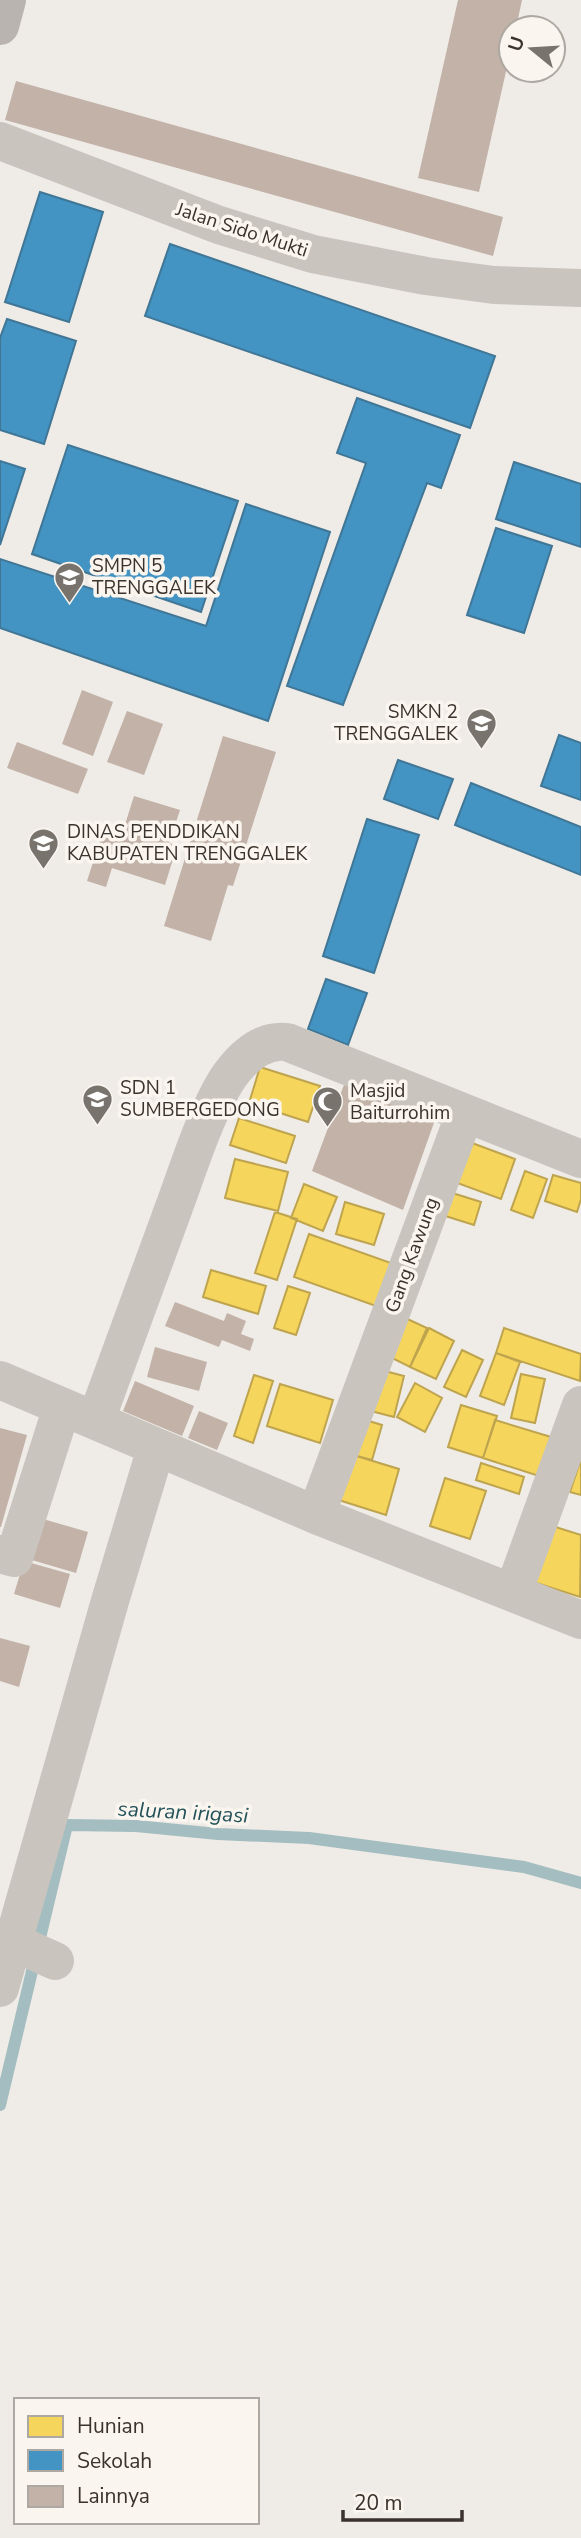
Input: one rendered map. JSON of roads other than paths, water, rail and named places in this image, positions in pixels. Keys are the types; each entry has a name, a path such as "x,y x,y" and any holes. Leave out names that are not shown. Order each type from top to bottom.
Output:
{"street":[{"path":"0,26 7,0"},
{"name":"Jalan Sido Mukti","path":"0,141 219,225 313,254 426,276 494,285 581,288"},
{"path":"0,1554 14,1558 229,1077 243,1059 262,1045 275,1041 287,1042 581,1159"},
{"name":"Gang Kawung","path":"316,1515 465,1113"},
{"path":"0,1380 316,1515 581,1620"},
{"path":"513,1593 581,1405"},
{"path":"0,1988 31,1951 156,1448"}],"waterway":[{"name":"saluran irigasi","path":"0,2105 67,1825 136,1826 218,1834 309,1838 524,1867 581,1883"}],"place":[{"name":"SMPN 5 TRENGGALEK","path":"69,604"},
{"name":"SMKN 2 TRENGGALEK","path":"481,750"},
{"name":"DINAS PENDDIKAN KABUPATEN TRENGGALEK","path":"44,870"},
{"name":"SDN 1 SUMBERGEDONG","path":"97,1126"},
{"name":"Masjid Baiturrohim","path":"327,1129"}]}
